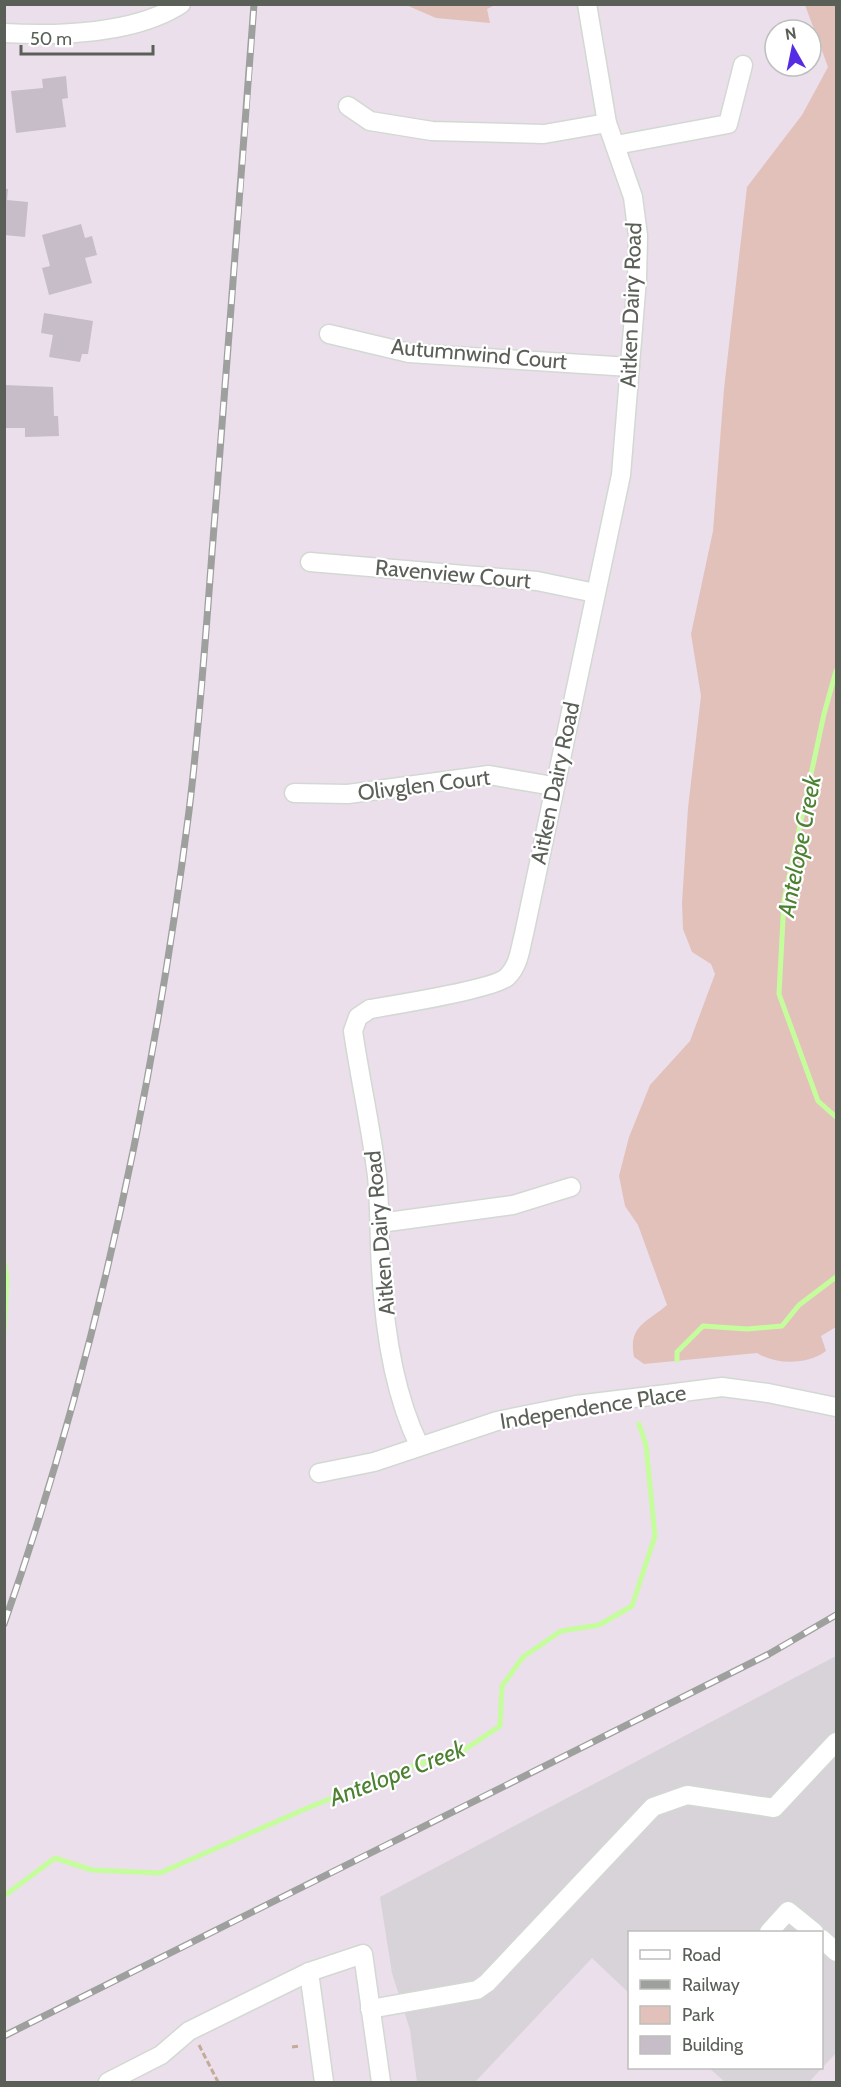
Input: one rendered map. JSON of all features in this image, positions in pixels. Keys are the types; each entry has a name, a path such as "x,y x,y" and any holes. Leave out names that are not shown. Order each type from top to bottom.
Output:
{"street":[{"path":"4,33 94,30 142,22 168,14 181,4"},
{"name":"Aitken Dairy Road","path":"419,1445 398,1387 381,1267 377,1175 353,1031 358,1017 370,1010 487,985 506,979 516,967 621,475 630,367 638,236 633,198 607,123 587,4"},
{"path":"616,145 728,124 743,65"},
{"path":"348,105 370,121 432,131 544,134 607,123"},
{"name":"Autumnwind Court","path":"329,334 409,353 630,367"},
{"name":"Ravenview Court","path":"310,562 537,581 595,593"},
{"name":"Olivglen Court","path":"294,794 348,794 489,775 553,786"},
{"path":"380,1223 513,1205 571,1187"},
{"name":"Independence Place","path":"319,1473 374,1462 419,1445 497,1421 576,1405 722,1387 768,1393 837,1407"},
{"path":"370,2009 477,1990 487,1983 653,1807 687,1795 774,1808 837,1742"},
{"path":"770,1931 788,1911 813,1931"},
{"path":"823,1940 837,1952"},
{"path":"108,2082 161,2055 189,2031 309,1972 363,1954 381,2082"},
{"path":"309,1972 324,2082"}],"path":[{"path":"197,2040 218,2082"}],"shaded area":[{"path":"836,1656 836,2053 823,2067 823,1931 628,1931 628,1992 592,1958 475,2082 417,2082 410,2030 392,1973 380,1897"},
{"path":"710,2069 821,2069 809,2082 725,2082"}],"green space":[{"path":"406,5 495,5 487,9 490,23 436,18"},
{"path":"805,5 836,5 836,1327 821,1336 826,1351 819,1356 801,1361 773,1360 757,1353 644,1364 634,1357 636,1332 640,1326 667,1305 638,1225 625,1206 619,1176 629,1137 650,1085 690,1041 715,974 711,964 692,952 683,929 682,903 688,808 701,696 691,634 713,531 724,389 747,187 802,115 828,67 823,54 823,18 810,18"}],"building":[{"path":"66,76 68,98 62,99 66,127 16,133 11,91 43,88 42,79"},
{"path":"4,189 8,189 7,200 28,202 25,237 4,235"},
{"path":"81,224 85,238 92,236 97,255 85,258 92,283 49,295 42,268 50,266 42,235"},
{"path":"44,313 93,321 88,354 82,354 80,362 49,357 53,335 41,333"},
{"path":"4,385 53,387 54,416 58,416 59,436 25,437 25,428 4,428"}],"waterway":[{"name":"Antelope Creek","path":"836,671 824,714 784,900 779,994 818,1101 836,1117"},
{"path":"4,1262 7,1278 4,1331"},
{"name":"Antelope Creek","path":"677,1360 677,1352 703,1326 747,1329 782,1326 799,1305 836,1277"},
{"name":"Antelope Creek","path":"4,1896 55,1858 92,1870 160,1873 305,1809 404,1769 464,1750 500,1726 502,1686 523,1657 561,1631 599,1625 632,1606 655,1536 646,1445 639,1424"}],"railway":[{"path":"4,1624 37,1525 94,1324 139,1120 175,914 194,771 201,691 254,4"},
{"path":"4,2036 769,1654 836,1615"}]}
